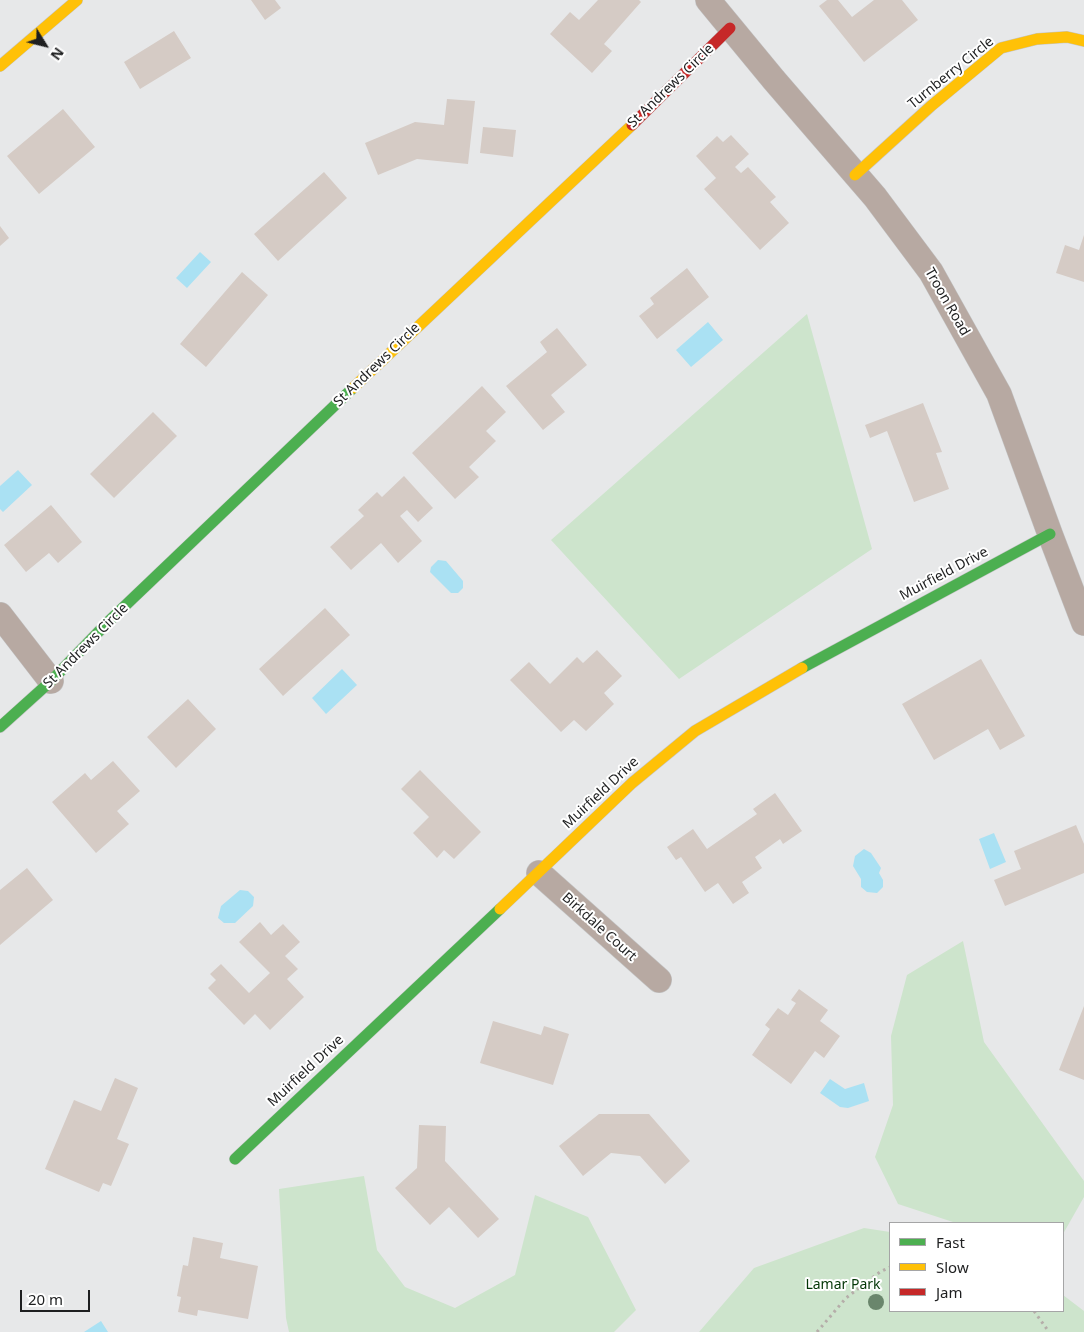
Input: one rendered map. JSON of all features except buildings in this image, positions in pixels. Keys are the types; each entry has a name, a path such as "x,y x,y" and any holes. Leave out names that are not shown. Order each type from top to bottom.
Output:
{"street":[{"path":"0,66 77,0"},
{"path":"708,0 730,28"},
{"name":"Troon Road","path":"730,28 855,175 876,197 931,272 999,394 1084,623"},
{"name":"St Andrews Circle","path":"0,727 51,681 108,622 367,374 633,124 730,28"},
{"name":"Turnberry Circle","path":"855,175 931,106 1001,48 1037,39 1068,37 1084,41"},
{"name":"Muirfield Drive","path":"235,1159 639,777 695,731 773,684 1050,534"},
{"path":"0,615 51,681"},
{"name":"Birkdale Court","path":"539,873 659,980"}],"path":[{"path":"817,1332 846,1298 880,1272 889,1268"},
{"path":"1035,1312 1049,1332"}],"green space":[{"path":"807,314 872,549 679,679 551,540"},
{"path":"963,941 984,1042 1084,1181 1084,1197 1064,1232 1064,1222 953,1222 898,1204 875,1157 893,1105 891,1036 907,975"},
{"path":"364,1176 377,1250 405,1287 455,1308 515,1275 535,1195 588,1217 636,1310 614,1332 289,1332 286,1318 279,1189"},
{"name":"Lamar Park","path":"864,1228 889,1232 889,1312 1064,1312 1064,1296 1084,1311 1084,1332 699,1332 754,1268"}],"water":[{"path":"200,252 211,262 187,288 176,278"},
{"path":"708,322 723,340 691,367 676,350"},
{"path":"18,470 32,485 3,512 0,509 0,486"},
{"path":"438,560 446,561 463,581 463,588 458,593 451,593 430,572 431,567"},
{"path":"342,669 357,685 326,714 312,698"},
{"path":"994,833 1006,862 990,869 979,839"},
{"path":"864,849 871,853 881,868 879,873 883,880 883,887 877,893 867,892 861,887 861,879 853,866 855,856"},
{"path":"240,890 248,891 254,897 253,906 235,923 224,923 218,918 221,906"},
{"path":"830,1079 845,1089 864,1083 869,1101 848,1108 840,1107 820,1093"},
{"path":"101,1321 108,1332 84,1332"}],"traffic: fast":[{"path":"0,727 51,681 108,622 353,388"},
{"path":"802,668 1050,534"},
{"path":"235,1159 500,909"}],"traffic: slow":[{"path":"0,66 77,0"},
{"path":"855,175 931,106 1001,48 1037,39 1067,37 1084,41"},
{"path":"353,388 632,125"},
{"path":"500,909 632,783 695,731 802,668"}],"traffic: jam":[{"path":"632,125 730,28"}]}
